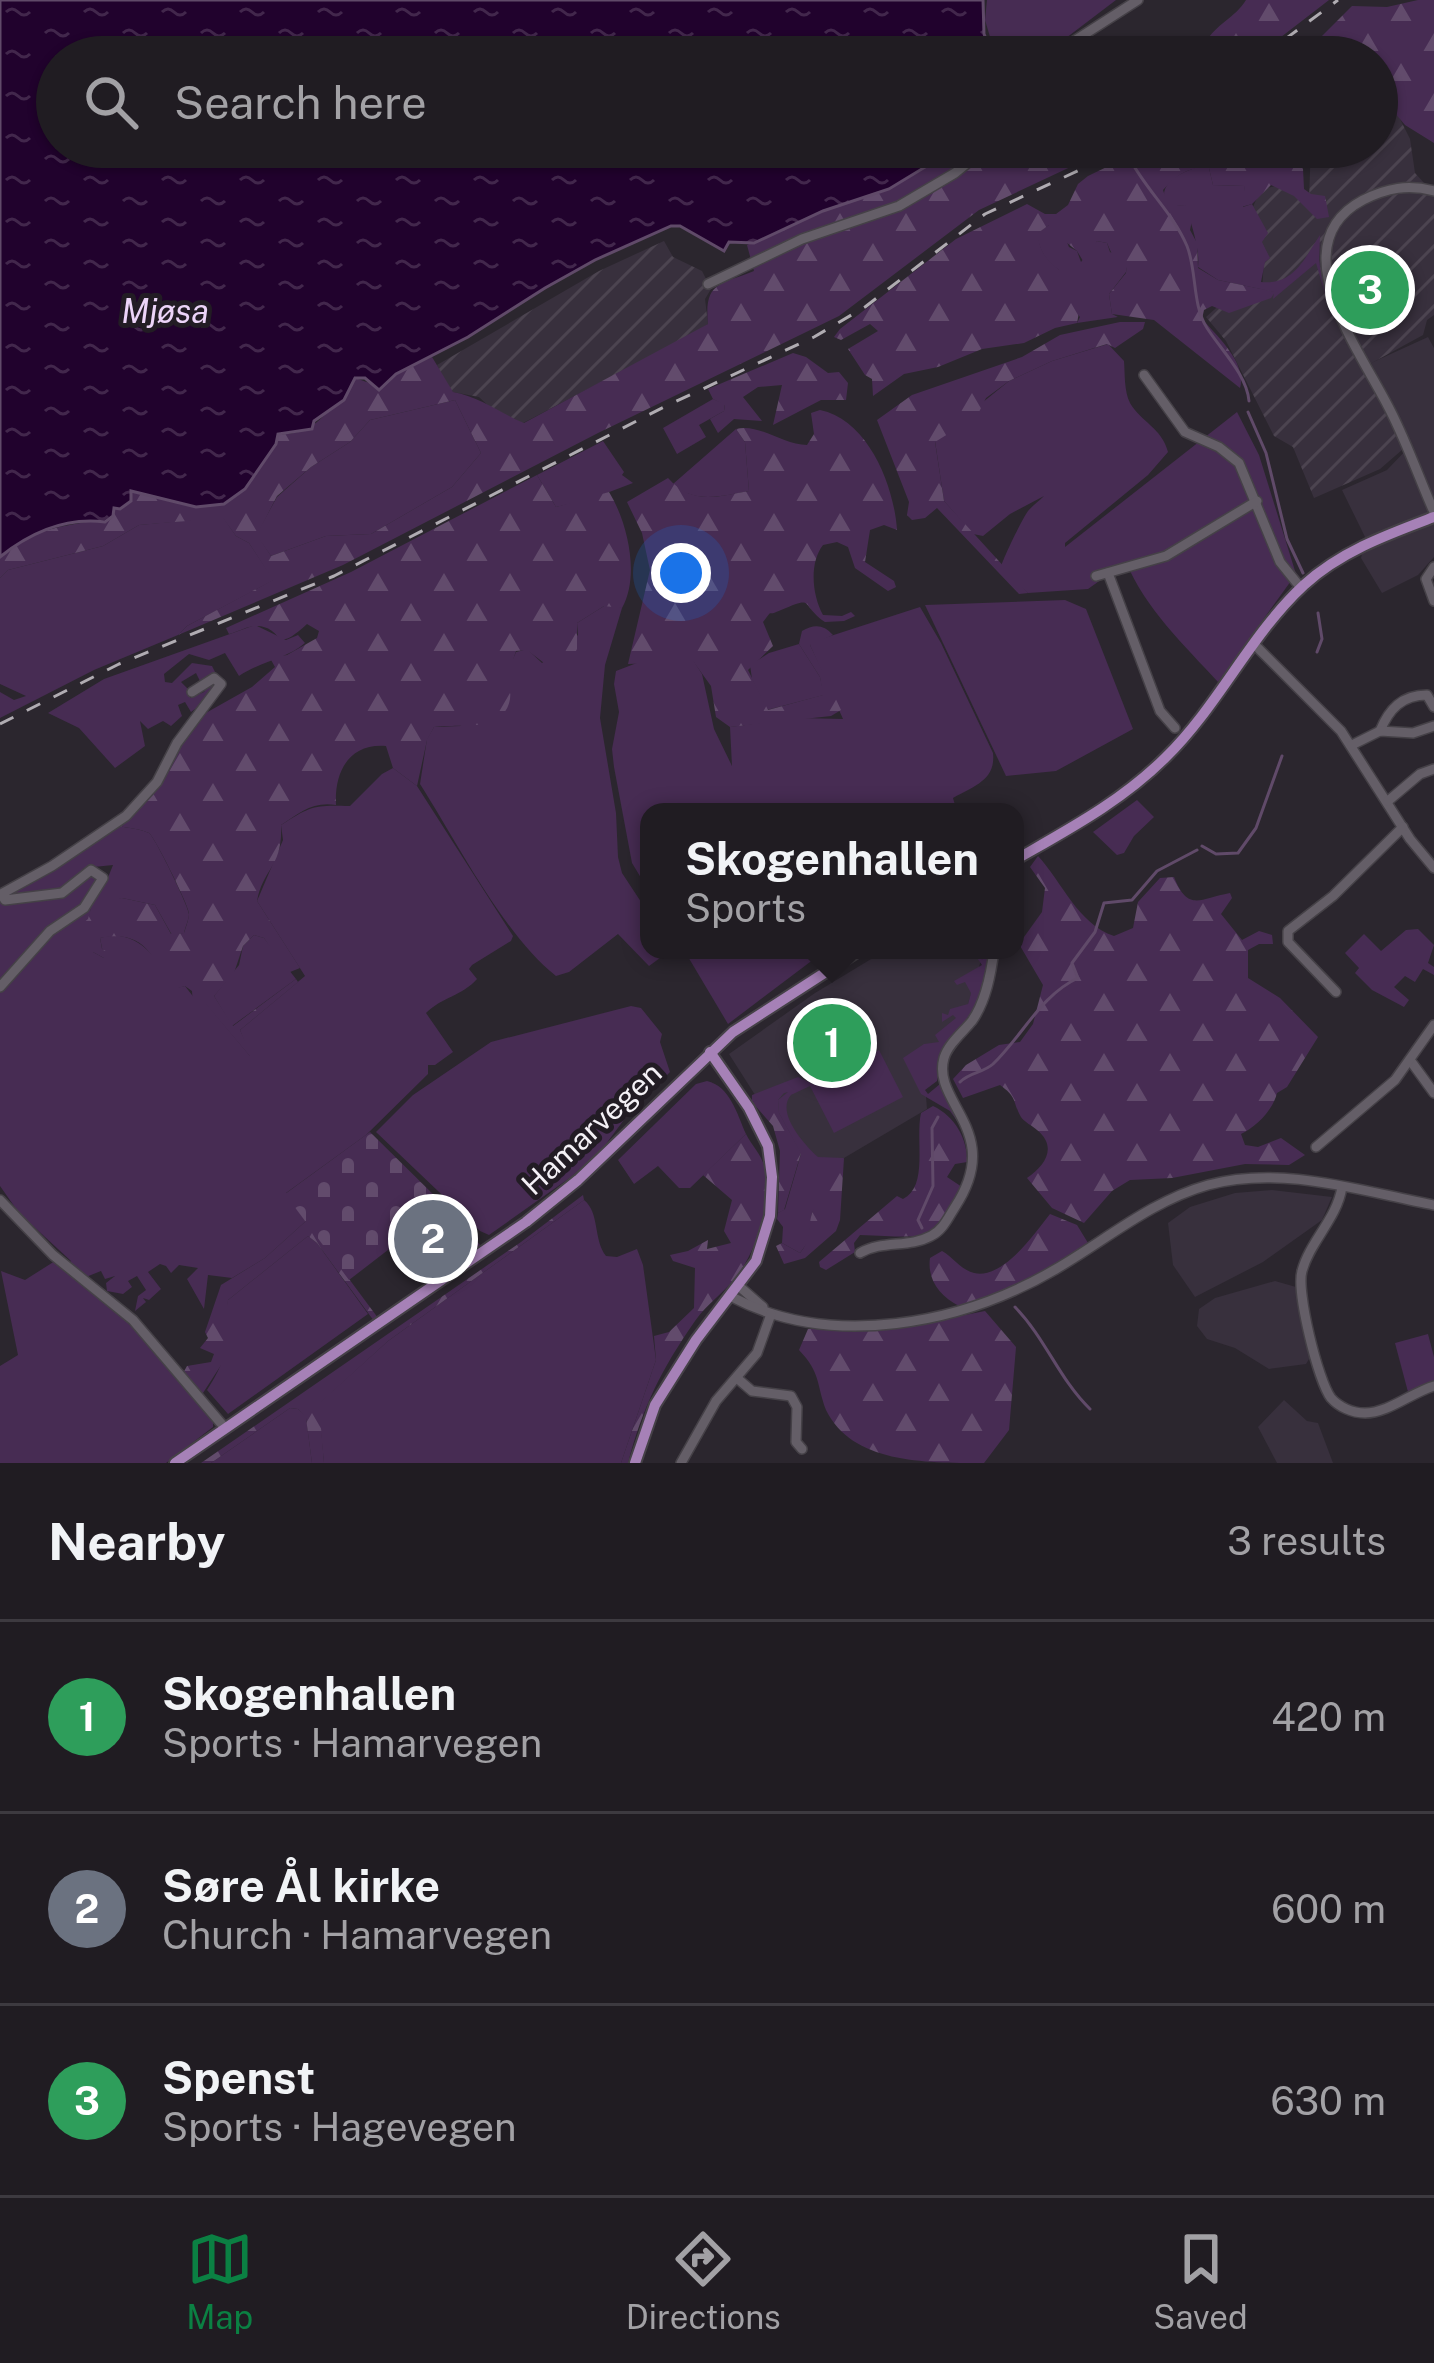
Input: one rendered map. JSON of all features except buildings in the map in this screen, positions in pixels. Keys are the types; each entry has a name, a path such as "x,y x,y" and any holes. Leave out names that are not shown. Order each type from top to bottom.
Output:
{"main road":[{"path":"1024,855 1106,808 1140,782 1189,733 1301,588 1363,546 1434,514"},
{"name":"Hamarvegen","path":"176,1463 526,1222 578,1180 706,1056 783,996 845,959"},
{"path":"634,1463 675,1370 736,1292 766,1235 772,1177 768,1146 758,1122 706,1056"}],"street":[{"path":"1082,36 1138,0"},
{"path":"708,284 802,239 899,206 961,168"},
{"path":"1434,191 1399,187 1358,202 1336,221 1325,246 1333,299 1391,412 1434,514"},
{"path":"1144,375 1188,435 1235,458 1280,562 1301,588"},
{"path":"1174,728 1160,711 1102,574 1166,556 1257,501"},
{"path":"1434,567 1426,584 1434,601"},
{"path":"1255,645 1352,745 1434,868"},
{"path":"0,987 50,931 84,908 103,878 91,869 62,893 5,900 1,894 98,838 126,816 157,782 176,743 220,685 214,678 192,692"},
{"path":"1352,745 1380,731 1388,715 1407,698 1427,695 1434,707"},
{"path":"1380,731 1395,734 1434,726"},
{"path":"1388,800 1420,774 1434,769"},
{"path":"1336,992 1288,941 1289,927 1333,896 1403,827"},
{"path":"860,1253 881,1244 934,1235 967,1189 972,1171 970,1135 944,1077 943,1064 979,1010 992,959"},
{"path":"1316,1148 1396,1080 1434,1025"},
{"path":"1410,1060 1434,1093"},
{"path":"736,1292 771,1314 800,1322 845,1324 940,1317 1024,1287 1169,1199 1210,1185 1279,1177 1434,1205"},
{"path":"1342,1187 1340,1202 1310,1252 1300,1281 1328,1392 1347,1409 1364,1413 1382,1410 1434,1386"},
{"path":"0,1200 53,1255 133,1320 225,1428"},
{"path":"681,1463 709,1411 757,1354 771,1314"},
{"path":"738,1379 752,1391 791,1396 796,1407 796,1442 802,1449"}],"shaded area":[{"path":"1398,115 1410,139 1415,173 1434,194 1434,315 1427,320 1423,335 1368,365 1403,449 1380,469 1314,498 1293,447 1274,436 1226,341 1206,317 1223,302 1262,295 1264,256 1252,209 1261,189 1287,184 1309,199 1310,168 1398,168"},
{"path":"664,241 673,257 702,271 711,289 705,299 708,324 696,332 523,423 494,411 479,397 453,392 445,382 437,365 599,271"},
{"path":"1428,337 1434,348 1434,557 1418,575 1382,593 1361,558 1366,539 1342,490 1387,470 1411,445 1371,363"},
{"path":"871,959 981,959 968,1004 942,1047 912,1067 927,1109 844,1158 801,1167 729,1054"},
{"path":"1272,1190 1332,1197 1322,1220 1263,1262 1195,1297 1173,1265 1168,1223 1190,1207 1235,1193"},
{"path":"1275,1281 1296,1287 1314,1351 1306,1364 1269,1369 1235,1348 1207,1339 1197,1326 1199,1309 1215,1298"},
{"path":"1284,1400 1307,1421 1318,1423 1333,1463 1277,1463 1258,1427"}],"green space":[{"path":"987,0 1116,0 1069,36 990,36"},
{"path":"1246,0 1329,0 1282,36 1210,36"},
{"path":"1434,0 1434,143 1398,117 1398,36 1322,36 1352,6"},
{"path":"924,168 1068,168 979,210 839,316 343,565 178,635 273,580 249,543 236,536 223,518 139,525 103,546 8,570 0,578 0,557 15,546 54,528 113,516 114,507 131,491 185,505 245,489 278,434 314,424 355,378 381,387 432,357 453,392 524,423 708,324 709,300 716,287 754,271 747,245 823,211 889,189","holes":["455,400 481,453 452,487 371,534 326,536 271,556 257,535 277,496 350,442 370,420"]},
{"path":"1105,168 1195,168 1163,190 1168,206 1194,210 1190,230 1197,243 1198,268 1218,280 1275,292 1271,298 1229,313 1212,306 1204,310 1202,319 1235,360 1240,388 1154,320 1112,314 1109,294 1126,273 1127,263 1115,261 1107,243 1097,241 1094,265 1088,269 1061,238 1060,226 1049,225 1038,233 1041,248 1068,277 1061,293 1069,290 1081,302 1077,323 1024,343 982,349 938,367 904,374 873,396 872,379 848,349 878,331 870,324 841,340 834,337 840,329 956,239 1027,204 1056,214 1088,176"},
{"path":"1209,168 1213,185 1245,186 1243,207 1252,204 1268,233 1262,242 1270,258 1261,282 1291,274 1320,235 1325,294 1316,263 1273,299 1274,292 1218,280 1198,267 1185,205 1168,207 1165,199 1167,186 1177,176"},
{"path":"1209,168 1302,168 1304,189 1325,196 1329,217 1317,219 1294,196 1271,185 1252,204 1241,207 1245,186 1213,185"},
{"path":"1049,225 1060,225 1081,262 1097,241 1107,243 1110,252 1128,262 1109,294 1112,314 1118,317 1077,323 1080,317 1061,294 1059,270 1039,245 1037,233"},
{"path":"1120,322 1145,322 1143,329 1115,348 1107,344 1052,361 1009,381 986,398 977,416 935,442 944,501 1028,593 1019,594 937,508 925,518 912,520 907,515 909,502 877,420 912,395 1022,357 1060,335"},
{"path":"1108,344 1124,361 1130,403 1161,437 1168,452 1065,547 1237,412 1259,455 1296,574 1218,682 1154,610 1126,562 1088,589 1028,593 1001,567 1025,515 1044,496 983,536 973,534 944,501 935,441 1009,381 1052,361"},
{"path":"793,353 828,373 839,372 848,383 846,400 821,400 773,425 782,385 758,387 743,397 762,421 734,419 718,433 710,419 724,411 725,405 713,399 708,389"},
{"path":"713,399 725,404 724,411 699,425 706,437 677,454 663,428"},
{"path":"455,400 481,453 452,487 371,534 326,536 271,556 256,535 277,497 311,467 350,442 370,420"},
{"path":"820,410 837,416 865,440 884,475 897,530 884,525 870,530 865,562 896,587 888,591 855,568 848,547 837,542 823,545 814,570 819,607 823,615 851,612 855,616 825,622 803,602 770,613 763,622 773,646 748,670 768,710 823,695 820,677 799,644 802,631 822,627 833,635 810,645 841,710 831,716 730,727 716,717 711,686 693,661 628,664 650,570 642,533 627,502 668,478 695,496 749,491 745,442 736,429 753,429 807,445 814,434 811,413"},
{"path":"736,429 745,442 749,491 699,496 673,484"},
{"path":"603,441 622,475 633,483 556,507 537,475"},
{"path":"537,475 556,507 609,492 622,519 631,565 622,608 604,606 577,623 577,649 567,668 552,669 527,650 516,651 506,710 479,725 434,727 417,786 393,768 386,746 362,749 341,771 336,805 313,806 281,825 279,850 257,901 300,968 285,969 264,938 254,935 243,946 234,973 214,996 233,1026 296,979 298,982 240,1030 254,1061 205,1003 193,1004 192,991 185,986 168,991 153,956 137,942 115,936 100,938 102,949 113,955 116,965 110,970 104,958 93,952 86,956 67,937 88,919 93,901 122,898 155,905 171,934 184,933 188,908 152,837 119,826 204,714 252,687 275,667 270,658 287,655 317,638 319,631 307,624 283,639 258,626 229,634 226,628 351,572"},
{"path":"223,517 236,536 249,543 274,580 178,635 94,670 0,718 0,692 14,700 26,696 0,684 0,578 8,570 103,546 139,525"},
{"path":"1065,600 1086,609 1133,729 1056,771 1006,776 925,605"},
{"path":"604,606 622,608 605,665 600,718 616,813 618,857 622,873 640,900 640,957 618,934 569,972 556,976 499,912 420,784 427,739 434,727 460,726 510,697 510,666 516,652 527,649 542,663 578,635 577,623"},
{"path":"920,607 993,753 987,776 953,798 954,803 640,803 640,876 632,863 614,767 612,749 619,712 616,671 642,661 693,660 702,674 714,729 732,766 730,727 799,718 843,719 812,642"},
{"path":"255,625 286,640 298,635 305,643 239,676 225,653 209,660 189,654 164,674 165,682 172,683 192,663 212,666 216,674 201,683 196,673 181,682 190,698 204,692 211,680 217,683 211,697 191,712 185,702 178,705 182,716 171,726 163,721 148,729 140,721 145,746 115,768 79,728 48,713 104,679"},
{"path":"799,644 820,677 824,695 767,710 750,665"},
{"path":"393,768 417,786 513,936 511,941 472,965 469,969 477,979 471,985 426,1013 453,1052 428,1065 428,1074 366,1135 286,1193 306,1221 265,1258 232,1278 208,1275 204,1309 187,1279 198,1268 179,1265 171,1273 160,1264 148,1272 161,1289 149,1300 143,1298 146,1302 135,1311 138,1296 146,1290 137,1276 128,1281 132,1287 123,1294 107,1291 106,1283 115,1276 105,1279 101,1271 86,1277 69,1265 71,1261 19,1213 0,1186 0,992 47,937 107,880 113,865 84,868 59,892 6,895 119,826 149,833 188,909 184,933 172,935 155,905 122,898 91,908 79,930 93,952 104,958 100,938 125,937 146,948 176,988 185,986 195,999 205,1002 250,1056 240,1030 305,976 257,901 283,840 281,825 314,808 350,806"},
{"path":"1137,800 1154,817 1124,853 1117,855 1093,832"},
{"path":"1038,856 1080,912 1114,936 1133,928 1138,902 1160,878 1174,877 1190,899 1230,893 1232,898 1221,914 1242,940 1259,931 1272,935 1273,944 1248,950 1248,978 1280,998 1318,1037 1268,1112 1241,1134 1245,1145 1258,1147 1281,1138 1305,1155 1289,1165 1245,1164 1172,1178 1130,1180 1112,1191 1084,1223 1052,1208 1027,1178 1047,1156 1043,1136 1022,1119 1000,1085 963,1098 953,1079 999,1045 1020,1042 1033,1024 1043,985 1024,953 1024,937 1042,912 1045,888 1030,867"},
{"path":"91,873 98,879 83,904 0,983 0,903 48,898"},
{"path":"1418,929 1434,945 1428,963 1434,975 1423,969 1415,982 1405,976 1394,987 1409,1000 1404,1007 1372,990 1355,973 1359,968 1345,953 1364,934 1381,951 1406,930"},
{"path":"254,935 264,938 296,979 232,1026 214,996 239,965 243,946"},
{"path":"689,959 814,959 728,1024"},
{"path":"978,959 988,959 978,1003 942,1053 937,1081 925,1090 928,1094 940,1084 945,1087 965,1132 950,1111 921,1094 903,1058 924,1044 939,1042 935,1035 956,1018 953,1015 942,1022 942,1013 948,1015 950,1009 968,1004 971,993 965,982 957,985 954,981 982,965"},
{"path":"631,1006 641,1008 662,1034 660,1042 670,1072 571,1177 489,1235 376,1132 413,1095 491,1042"},
{"path":"879,1050 903,1097 834,1133 810,1086 787,1102 794,1129 818,1157 844,1158 812,1213 808,1242 800,1253 782,1243 783,1227 777,1219 785,1209 801,1154 779,1113 778,1100 788,1092 752,1102 752,1095 798,1077 813,1084"},
{"path":"707,1081 727,1095 746,1134 690,1188 679,1188 658,1166 634,1184 618,1160 696,1084"},
{"path":"788,1088 778,1100 779,1113 801,1153 784,1210 778,1213 780,1151 773,1126 752,1102"},
{"path":"933,1106 954,1122 967,1154 967,1162 955,1164 947,1177 962,1187 941,1220 922,1234 860,1235 855,1252 826,1270 820,1267 819,1262 897,1196 903,1199 911,1193 919,1173 921,1113"},
{"path":"370,1132 445,1206 349,1280 285,1194"},
{"path":"746,1134 763,1162 766,1179 758,1236 739,1273 700,1315 672,1356 647,1406 628,1463 621,1463 656,1360 654,1336 669,1332 694,1308 695,1268 673,1261 670,1255 708,1240 707,1249 731,1243 724,1231 732,1200 703,1175"},
{"path":"844,1158 836,1231 805,1258 784,1264 776,1246 782,1243 800,1253 816,1202"},
{"path":"583,1195 584,1200 388,1341 319,1404 324,1463 312,1463 306,1418 290,1408 211,1463 201,1463 521,1242"},
{"path":"584,1200 606,1256 637,1249 643,1265 656,1360 621,1463 324,1463 318,1404 388,1341"},
{"path":"445,1206 482,1247 432,1279 416,1263 411,1242 426,1234 423,1238 435,1256 452,1244 451,1239 455,1242 463,1236 453,1221 445,1227 437,1217 412,1235 409,1232"},
{"path":"1050,1214 1077,1225 1088,1243 1026,1280 959,1306 936,1286 930,1258 942,1251 974,1273 996,1269 1017,1253"},
{"path":"306,1221 378,1318 374,1321 308,1236 228,1300 225,1359 201,1396 182,1375 187,1366 211,1362 214,1354 200,1348 208,1338 205,1332 221,1285 265,1258"},
{"path":"308,1236 368,1314 228,1414 207,1390 224,1354 228,1300"},
{"path":"55,1261 118,1312 213,1417 213,1427 166,1463 0,1463 0,1366 18,1355 1,1271 25,1280"},
{"path":"985,1311 1016,1347 1009,1430 984,1463 914,1460 853,1441 826,1410 815,1372 799,1350 808,1329 905,1327"},
{"path":"1428,1334 1434,1383 1408,1392 1395,1343"},
{"path":"290,1408 306,1417 312,1463 211,1463"}],"water":[{"name":"Mjøsa","path":"0,0 983,0 985,36 36,36 36,168 924,168 889,189 823,211 754,243 729,242 724,251 680,226 671,226 545,288 468,337 396,374 379,390 365,378 355,378 344,400 314,421 312,429 278,434 245,489 224,504 196,507 131,491 131,501 114,508 105,522 49,528 0,557"}],"waterway":[{"path":"1136,168 1181,234 1202,319 1239,372 1249,401"},
{"path":"1248,412 1266,453 1287,539 1303,573"},
{"path":"1317,652 1322,639 1318,613"},
{"path":"1202,846 1216,854 1238,853 1256,828 1282,756"},
{"path":"960,1082 993,1064 1043,1005 1078,978 1072,963 1095,932 1104,903 1132,900 1157,871 1197,850"},
{"path":"922,1228 918,1220 933,1186 932,1128 938,1117"},
{"path":"1015,1307 1090,1409"}],"railway":[{"path":"1289,36 1338,0"},
{"path":"0,724 119,664 334,576 664,407 814,337 865,307 985,214 1084,168"}],"place":[{"name":"Spenst","path":"1370,290"},
{"name":"Skogenhallen","path":"832,1043"},
{"name":"Søre Ål kirke","path":"433,1239"}]}
